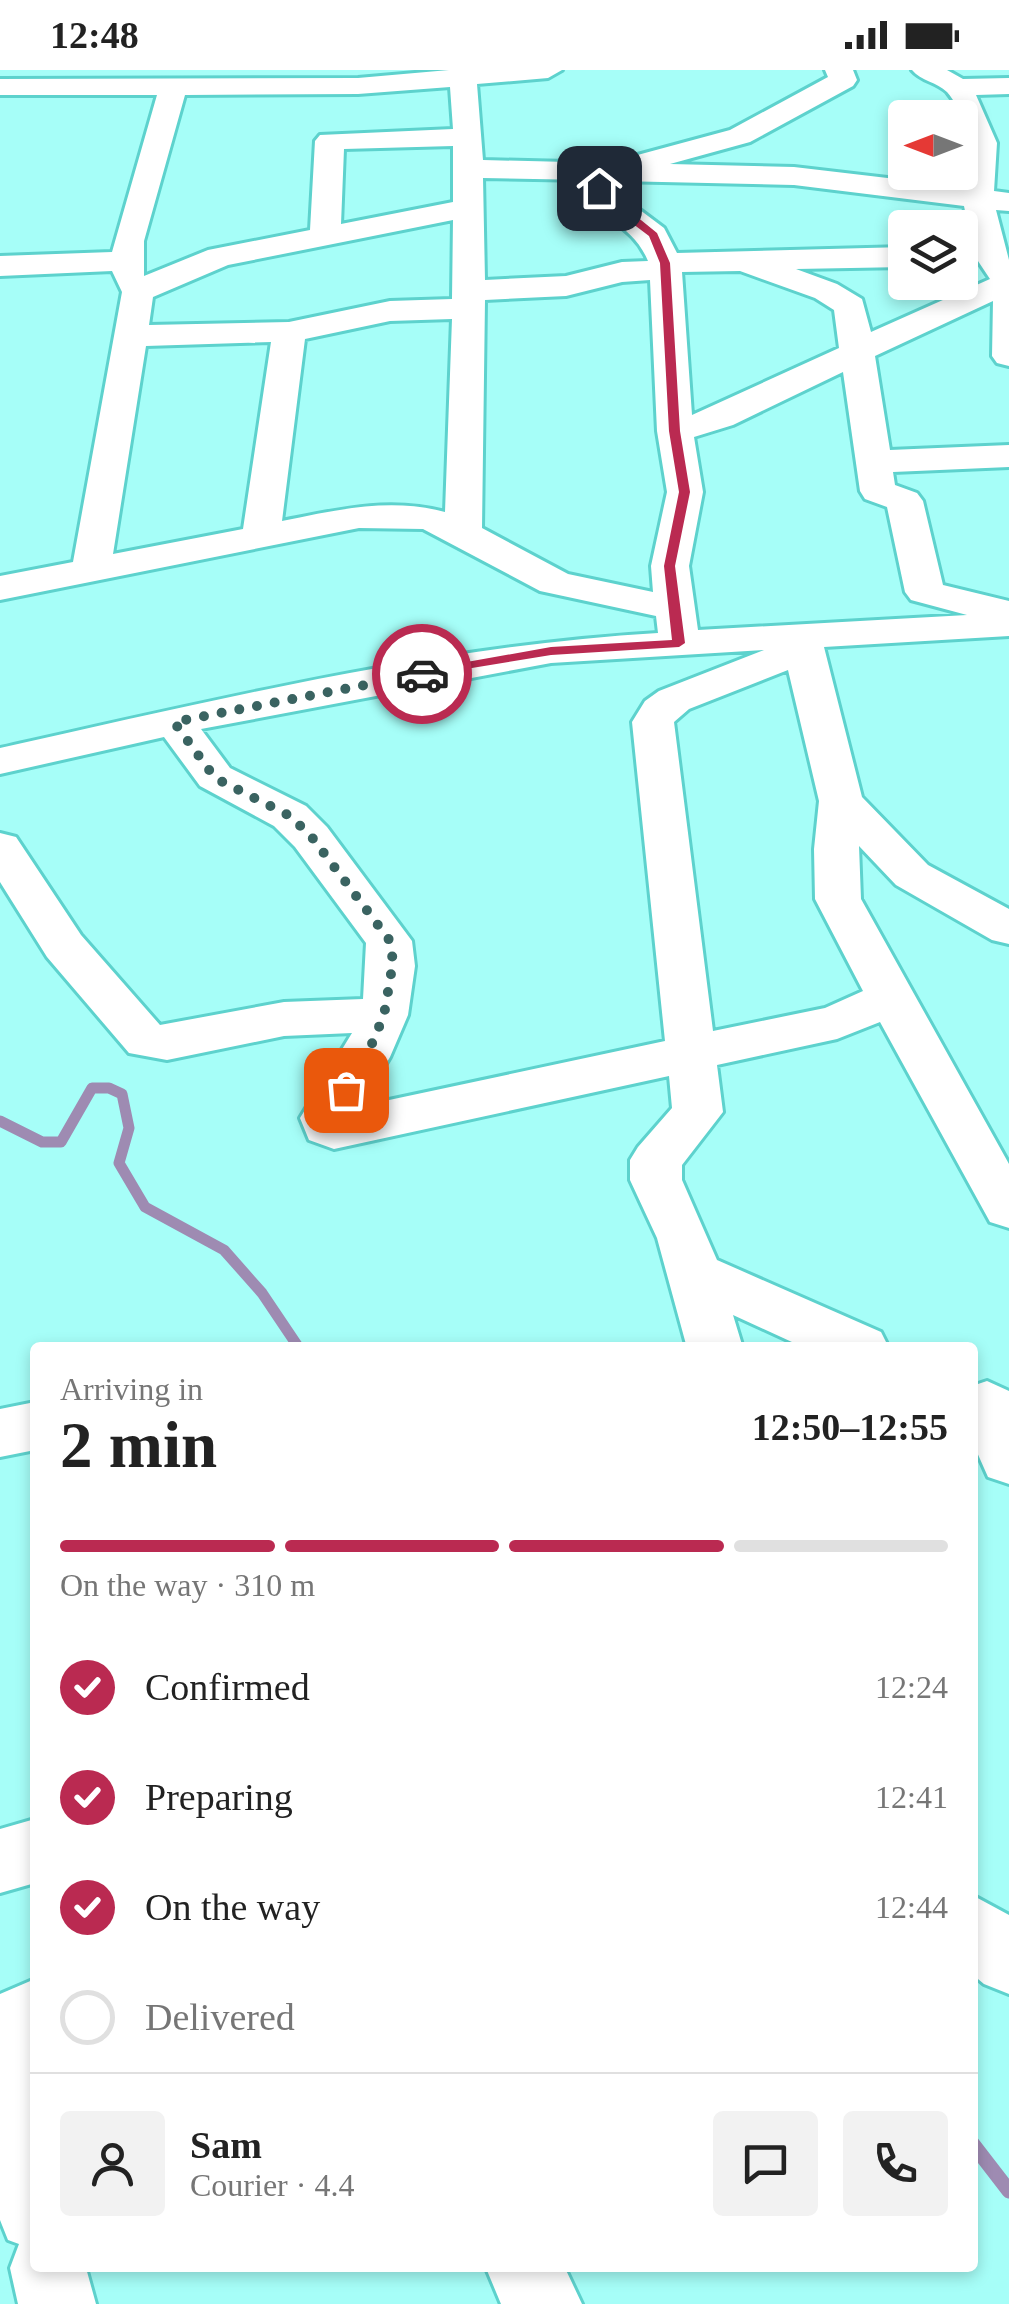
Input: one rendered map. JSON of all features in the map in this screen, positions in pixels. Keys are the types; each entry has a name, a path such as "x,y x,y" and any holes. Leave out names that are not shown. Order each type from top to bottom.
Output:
{"street":[{"path":"0,87 463,78 548,70"},
{"path":"605,174 740,136 839,82 844,77 839,70"},
{"path":"926,70 958,87 1009,86"},
{"path":"463,78 469,153 463,534"},
{"path":"91,570 129,336 132,277 128,241 174,86"},
{"path":"958,87 982,143 978,198 986,265 1009,356"},
{"path":"326,236 330,141 469,153 605,174 794,176 1009,202"},
{"path":"605,174 599,188 604,197 653,235 665,266 674,431 685,492 670,566 677,625"},
{"path":"0,266 132,277 469,208"},
{"path":"129,336 288,332 390,311 566,286 665,266 888,257"},
{"path":"743,261 850,306 878,491 904,501 926,592 1009,614"},
{"path":"674,431 721,418 958,303 986,265"},
{"path":"262,535 288,332"},
{"path":"874,462 1009,456"},
{"path":"0,588 359,516 392,516 436,521 538,576 677,625 802,643 1009,624"},
{"path":"0,761 174,722 677,625"},
{"path":"802,643 841,801 836,849 838,900 961,1129 1009,1208"},
{"path":"713,1342 696,1274 656,1180 656,1160 698,1112 653,722 660,710 674,700 802,643"},
{"path":"174,722 215,778 290,816 390,941 393,962 384,1015 360,1072 325,1118 327,1127 342,1129 837,1022 892,997"},
{"path":"841,801 912,875 1009,929"},
{"path":"0,847 64,946 146,1041 167,1043 315,1015 384,1015"},
{"path":"696,1274 848,1342"},
{"path":"990,1405 1009,1460"},
{"path":"0,1433 30,1427"},
{"path":"0,1861 30,1852"},
{"path":"978,1934 1009,1960"},
{"path":"0,2031 30,2018"},
{"path":"0,2064 29,2225"},
{"path":"46,2272 57,2304"},
{"path":"526,2272 543,2304"}],"waterway":[{"path":"0,1121 42,1142 61,1142 92,1088 109,1088 122,1094 129,1128 119,1163 145,1207 224,1250 262,1293 295,1342"},
{"path":"978,2151 1009,2191"}],"way so far":[{"path":"346,1090 360,1072 384,1015 393,962 390,941 311,836 290,816 215,778 174,722 422,674"}],"route":[{"path":"422,674 551,651 679,643 670,566 685,492 674,431 665,263 662,248 653,235 604,197 599,188"}]}
